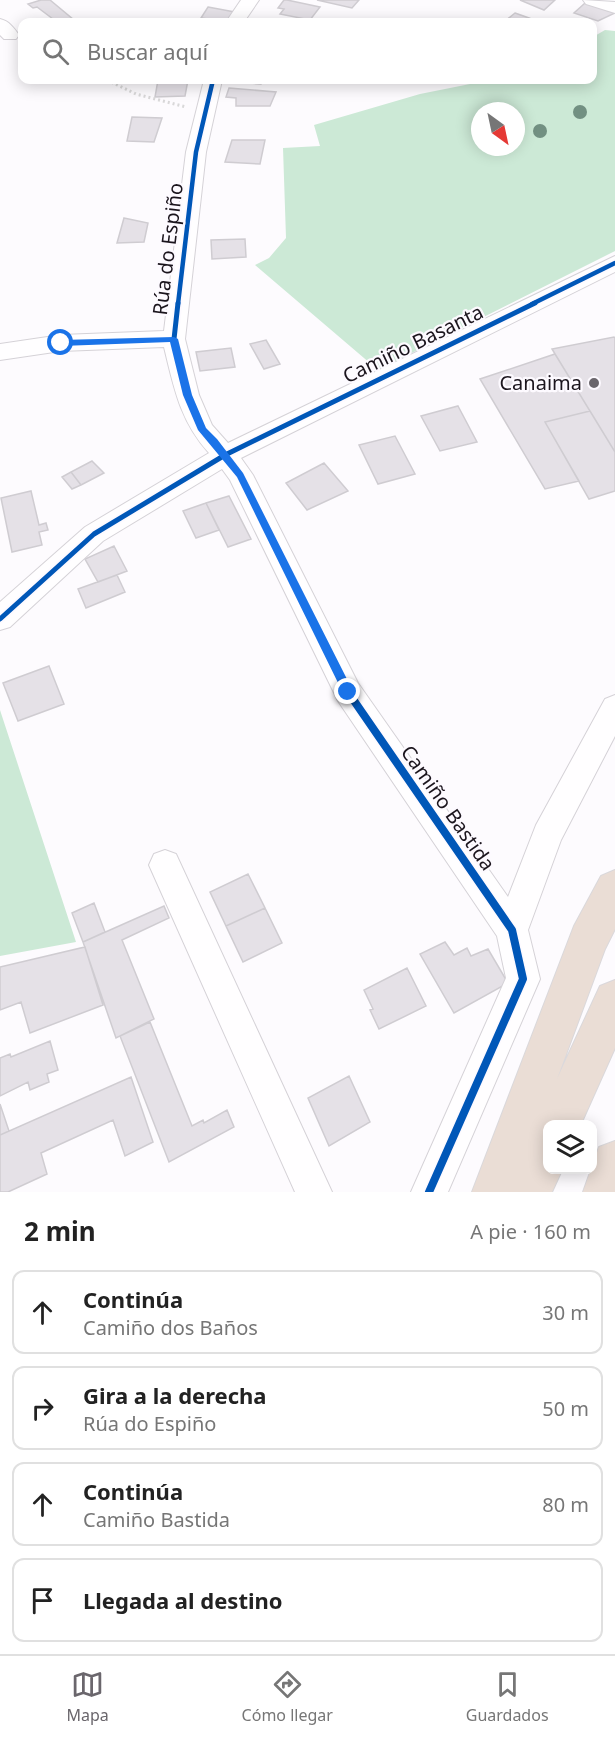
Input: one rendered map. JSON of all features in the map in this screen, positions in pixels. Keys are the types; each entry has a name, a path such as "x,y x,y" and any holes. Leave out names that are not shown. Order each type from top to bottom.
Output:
{"highway":[{"path":"494,1192 588,940 615,889"},
{"path":"561,1120 615,1001"},
{"path":"529,1192 543,1161"},
{"path":"605,1192 615,1162"}],"street":[{"path":"239,18 250,0"},
{"path":"592,0 615,8"},
{"name":"Rúa do Espiño","path":"212,84 196,152 174,339 187,395 202,430 225,455"},
{"name":"Camiño Basanta","path":"225,455 615,263"},
{"path":"0,352 61,343 174,339"},
{"path":"0,619 94,534 225,455"},
{"name":"Camiño Bastida","path":"225,455 240,475 348,692 512,930 524,979 429,1192"},
{"path":"512,930 547,835 615,708"},
{"path":"165,865 314,1192"}],"path":[{"path":"115,84 166,104 207,111"}],"green space":[{"path":"605,30 615,31 615,251 378,370 255,265 269,258 286,238 283,148 320,146 314,125 420,94 470,84 597,84 597,35"},
{"path":"0,710 76,942 0,956"}],"building":[{"path":"50,0 72,18 52,18 37,7 33,8 28,4"},
{"path":"284,0 320,7 312,18 280,14 284,9 278,8"},
{"path":"317,0 359,0 352,8"},
{"path":"520,0 555,0 544,10"},
{"path":"585,3 615,13 598,21 597,18 574,13"},
{"path":"208,7 235,12 231,18 201,18"},
{"path":"515,13 529,18 509,18"},
{"path":"157,84 187,84 185,96 155,97"},
{"path":"229,88 276,92 270,106 236,106 236,98 226,97"},
{"path":"132,117 162,118 154,142 127,141"},
{"path":"232,140 265,140 260,164 225,162"},
{"path":"124,218 148,223 144,242 117,243"},
{"path":"245,239 246,257 212,259 211,240"},
{"name":"Canaima","path":"615,338 615,452 552,349"},
{"path":"266,340 280,364 264,369 250,344"},
{"path":"231,348 235,367 200,371 196,352"},
{"path":"555,354 590,411 545,422 579,481 545,489 480,379"},
{"path":"458,406 477,442 440,451 421,416"},
{"path":"590,411 615,452 615,491 589,499 545,422"},
{"path":"395,436 415,474 378,484 359,445"},
{"path":"92,461 104,473 81,485 71,472"},
{"path":"324,463 348,491 307,510 286,483"},
{"path":"71,472 81,485 72,489 62,477"},
{"path":"31,491 39,525 46,523 48,530 39,532 42,545 12,552 1,498"},
{"path":"229,496 251,539 228,547 206,503"},
{"path":"206,503 219,530 196,538 183,511"},
{"path":"114,546 127,571 98,582 85,559"},
{"path":"117,575 125,592 86,608 78,589"},
{"path":"49,666 64,704 18,721 3,683"},
{"path":"248,874 265,908 226,926 210,892"},
{"path":"94,903 105,932 83,942 72,913"},
{"path":"164,906 169,918 122,940 154,1019 116,1038 83,942"},
{"path":"265,908 282,943 243,962 226,926"},
{"path":"445,942 454,955 467,948 471,956 488,949 508,983 454,1013 420,954"},
{"path":"85,947 103,1005 30,1033 21,1002 0,1010 0,967"},
{"path":"407,968 426,1006 379,1029 364,990"},
{"path":"150,1022 192,1126 203,1120 204,1123 227,1110 234,1127 169,1162 120,1036"},
{"path":"50,1041 58,1070 47,1074 49,1082 30,1090 28,1082 0,1096 0,1058 10,1054 11,1057"},
{"path":"349,1076 370,1122 329,1146 308,1098"},
{"path":"131,1077 153,1142 125,1156 113,1120 41,1153 47,1174 8,1192 0,1192 0,1135"},
{"path":"0,1104 9,1131 0,1135"}],"cycle path":[{"path":"0,619 94,534 225,455 202,430 187,395 174,339 196,152 212,84"},
{"path":"429,1192 523,979 512,930 348,692 240,475 225,455 615,263"}],"place":[{"name":"Canaima","path":"594,383"}],"route":[{"path":"61,343 174,339 187,395 202,430 214,441 240,475 348,692"}]}
